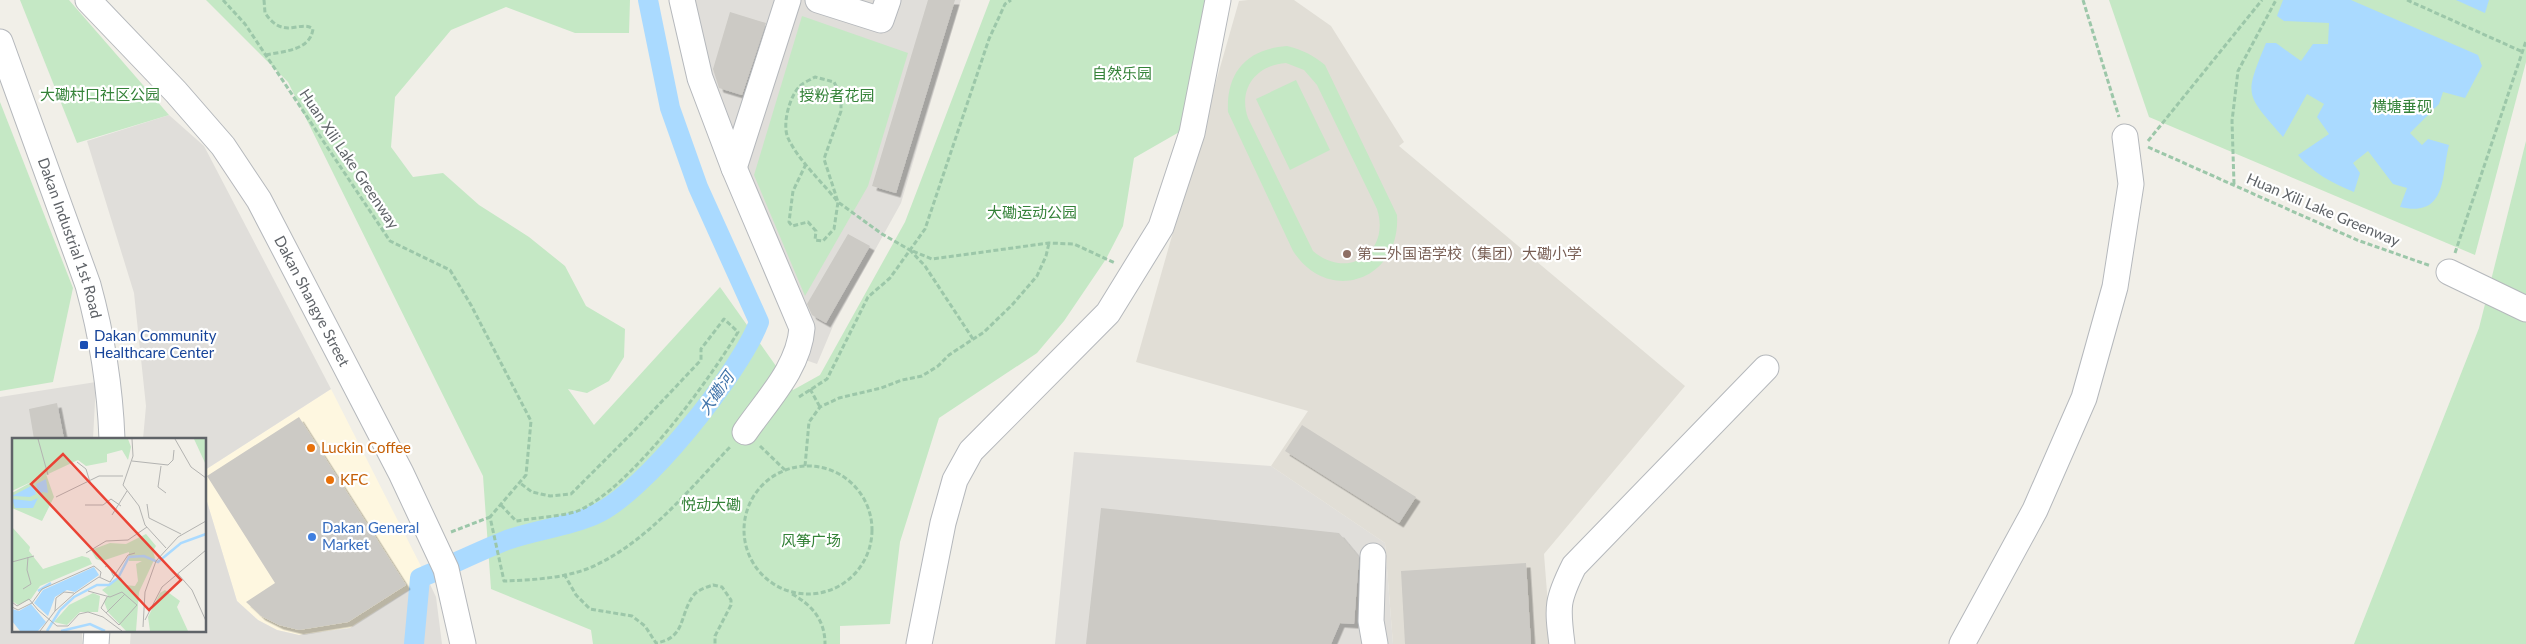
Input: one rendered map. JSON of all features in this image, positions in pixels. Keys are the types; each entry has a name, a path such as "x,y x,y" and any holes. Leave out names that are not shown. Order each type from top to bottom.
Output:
{"street":[{"name":"Dakan Shangye Street","path":"88,0 218,139 259,200 401,473 446,569 463,644"},
{"path":"682,0 700,78 734,168 802,328 801,344 796,358 745,432"},
{"path":"734,168 788,0"},
{"path":"818,0 880,20 888,0"},
{"path":"918,644 943,523 955,480 971,451 1108,313 1161,227 1192,133 1218,0"},
{"name":"Dakan Industrial 1st Road","path":"0,42 88,285 103,347 112,438"},
{"path":"1962,644 2035,510 2084,398 2115,288 2131,184 2135,141"},
{"path":"2449,272 2526,309"},
{"path":"1562,644 1558,613 1560,593 1574,566 1766,368"},
{"path":"1373,556 1371,621 1375,644"}],"path":[{"name":"Huan Xili Lake Greenway","path":"223,0 245,24 390,241 450,270 471,305 531,421 526,474 490,517"},
{"path":"264,0 263,8 268,17 284,28 290,29 306,26 314,30 310,38 300,47 266,55"},
{"path":"2083,0 2135,141 2262,0"},
{"path":"2234,184 2232,121 2238,71 2276,0"},
{"path":"2407,0 2523,52"},
{"path":"2449,272 2526,40"},
{"path":"806,164 793,191 789,213 792,226 808,222 816,231 815,240 823,241 834,229 838,202 824,159 841,111 841,96 834,82 815,77 799,86 790,104 787,122 788,137 806,164 838,202 882,234 910,250 932,259 1049,243 1074,244 1133,273"},
{"name":"Huan Xili Lake Greenway","path":"2135,141 2357,240 2449,272"},
{"path":"806,466 809,422 820,407 839,398 922,376 938,366 949,355 984,332 1012,306 1037,276 1046,256 1049,243"},
{"path":"910,250 925,266 973,339"},
{"path":"501,504 516,521 579,510 610,490 652,447 711,376 738,332 724,318 701,349 701,360 571,494 550,496 532,492 520,483"},
{"path":"810,389 820,407"},
{"path":"745,432 785,470"},
{"path":"787,591 801,594 823,593 843,584 859,569 869,551 872,530 869,510 860,491 845,477 826,468 806,466 785,470 767,480 753,496 745,516 744,538 750,559 762,576 787,591 807,602 812,608 824,629 825,644"},
{"path":"432,540 490,517 494,540 498,550"},
{"path":"564,574 576,595 590,609 632,616 644,626 656,643 669,639 678,630 693,596 714,585 722,587 731,600 731,605 715,636 715,644"}],"shaded area":[{"path":"675,0 961,0 901,203 833,326 817,364 788,354 790,323 721,170 682,43"},
{"name":"第二外国语学校（集团）大磡小学","path":"1294,0 1331,26 1404,142 1399,146 1685,386 1544,554 1551,644 1393,644 1385,543 1271,466 1308,411 1136,362 1239,1"},
{"path":"169,115 204,146 331,389 206,469 206,438 143,438 146,406 134,293 87,141"},
{"path":"96,382 93,438 12,438 12,632 82,632 82,644 0,644 0,397"},
{"name":"Dakan General Market","path":"331,389 427,578 350,628 299,635 277,630 258,620 237,601 206,498 206,469"},
{"path":"1074,452 1271,466 1385,543 1393,644 1055,644"},
{"path":"206,498 237,601 258,620 277,630 299,635 350,628 427,578 436,597 442,644 130,644 131,632 206,632"}],"green space":[{"name":"大磡村口社区公园","path":"20,0 69,0 169,115 77,143"},
{"name":"悦动大磡","path":"206,0 630,0 629,33 575,33 506,7 451,30 395,97 391,147 413,177 443,173 479,205 529,237 565,266 586,306 625,329 624,357 609,381 587,393 568,389 594,425 720,287 793,390 820,375 905,222 990,0 1213,0 1188,127 1134,158 1123,226 1106,259 1064,321 1037,353 939,418 900,542 890,624 840,626 840,644 593,644 591,630 491,589 483,476 288,82"},
{"name":"横塘垂砚","path":"2109,0 2526,0 2526,62 2475,255 2149,117"},
{"name":"授粉者花园","path":"802,16 908,53 868,186 805,296 754,175"},
{"path":"1287,46 1298,49 1325,65 1397,215 1395,237 1387,256 1375,269 1360,278 1343,281 1325,278 1308,268 1293,251 1228,112 1228,98 1235,74 1250,58 1273,48","holes":["1286,63 1304,70 1317,85 1377,209 1380,224 1378,238 1372,249 1363,257 1352,262 1340,263 1326,260 1313,251 1248,118 1245,108 1247,89 1258,74 1266,68"]},
{"path":"1296,80 1330,150 1290,170 1256,99"},
{"path":"0,102 73,288 53,382 0,391"},
{"path":"2526,141 2526,644 2354,644 2479,328"}],"water":[{"path":"2283,0 2351,0 2478,55 2482,66 2465,98 2443,92 2439,104 2410,133 2422,145 2428,139 2449,145 2440,191 2427,206 2416,209 2400,207 2407,188 2393,184 2368,151 2353,163 2360,173 2354,192 2323,177 2309,167 2298,155 2329,134 2317,117 2324,104 2307,94 2283,137 2261,111 2252,94 2252,85 2254,74 2266,43 2276,43 2301,61 2313,44 2328,44 2329,23 2284,21 2277,16"},
{"path":"2456,0 2489,0 2485,13"}],"building":[{"path":"928,0 955,0 896,193 872,186"},
{"path":"730,12 766,23 742,95 719,88 713,69"},
{"path":"848,234 870,246 826,323 812,315 807,304"},
{"path":"57,403 64,438 34,438 29,409"},
{"name":"Dakan General Market","path":"299,417 406,585 348,622 299,630 279,625 261,616 246,602 275,583 207,476"},
{"path":"1302,425 1416,497 1399,523 1285,451"},
{"path":"1101,508 1339,533 1359,557 1354,624 1340,623 1331,644 1086,644"},
{"path":"1526,563 1531,644 1405,644 1401,571"}],"waterway":[{"name":"大磡河","path":"414,644 420,578 507,540 583,519 614,503 638,483 688,430 732,370 759,322 698,187 670,108 648,0"}],"place":[{"name":"第二外国语学校（集团）大磡小学","path":"1347,254"},
{"name":"Dakan Community Healthcare Center","path":"84,345"},
{"name":"Luckin Coffee","path":"311,448"},
{"name":"KFC","path":"330,480"},
{"name":"Dakan General Market","path":"312,537"}],"park label":[{"name":"自然乐园","path":"1122,74"},
{"name":"大磡运动公园","path":"1032,213"},
{"name":"风筝广场","path":"811,541"}]}
